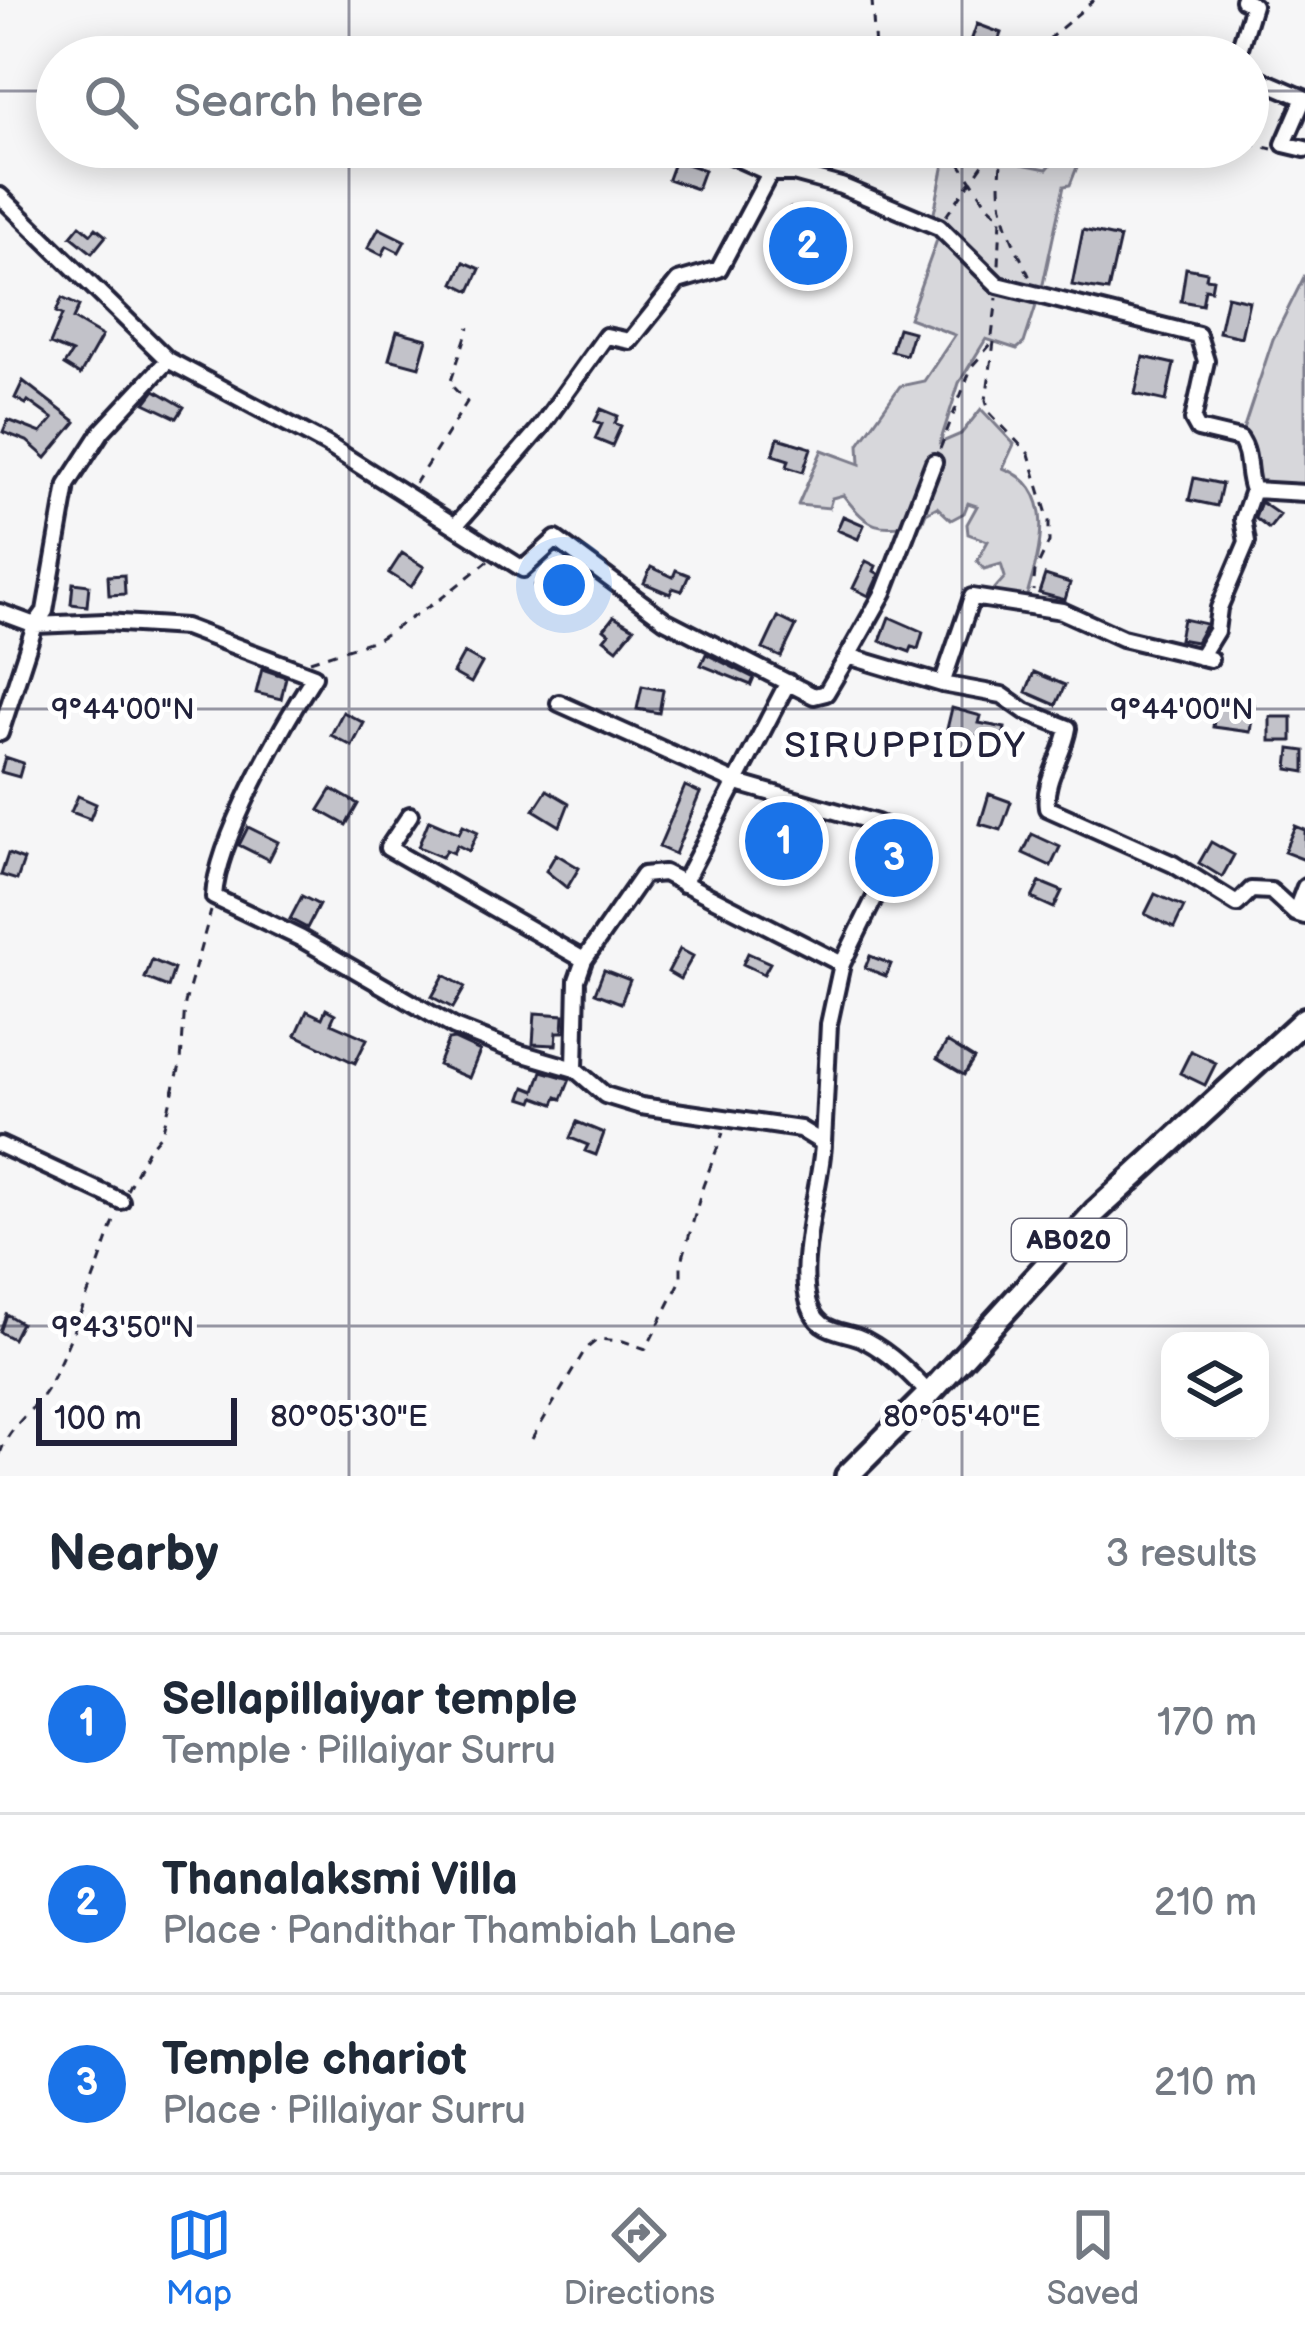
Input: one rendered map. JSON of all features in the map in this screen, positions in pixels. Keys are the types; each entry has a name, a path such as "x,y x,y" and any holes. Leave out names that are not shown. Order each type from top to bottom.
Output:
{"main road":[{"name":"AB020","path":"847,1476 929,1394 1095,1212 1305,1019"}],"street":[{"path":"1243,0 1253,5 1243,36"},
{"path":"1269,83 1304,98 1284,143 1305,149"},
{"path":"759,168 841,186 939,227 998,284 1198,335 1206,361 1193,420 1198,429 1240,439 1247,450 1247,478 1253,490 1243,519 1246,542 1205,658 1122,638 1062,611 972,597 942,684"},
{"path":"456,525 540,428 606,336 630,341 678,280 719,269 770,173"},
{"path":"0,196 169,360 326,443 523,569 556,539 665,620 814,696 826,693 884,592 934,462"},
{"path":"0,733 35,625 45,611 67,485 102,431 169,360"},
{"path":"1253,490 1305,494"},
{"path":"0,612 35,625 105,622 184,627 314,676 285,721 244,808 215,875 214,897 300,938 454,1027 575,1070 605,1095 800,1129 823,1143"},
{"path":"848,656 942,684 1002,695 1024,711 1068,728 1066,745 1045,792 1047,808 1173,864 1237,904 1251,890 1271,891 1300,914 1305,887"},
{"path":"683,884 788,682"},
{"path":"560,703 737,783 877,823 907,836 914,846 901,877 878,891 842,964 829,1024 823,1160 805,1239 811,1307 817,1321 863,1339 902,1364 929,1394"},
{"path":"410,815 388,848 584,960"},
{"path":"575,1070 574,1001 584,960 643,875 664,873 842,964"},
{"path":"0,1145 121,1201"}],"path":[{"path":"872,0 874,36"},
{"path":"1052,36 1094,0"},
{"path":"1269,148 1284,143"},
{"path":"966,168 987,204 1001,217 1037,292"},
{"path":"939,227 982,168"},
{"path":"1000,168 998,284 986,400 990,413 1029,454 1049,521 1049,542 1035,572 1031,606"},
{"path":"404,491 420,480 467,402 450,384 470,327"},
{"path":"934,462 954,422 972,366 991,344 995,328"},
{"path":"291,668 378,638 440,600 498,552"},
{"path":"0,1454 4,1441 46,1391 87,1300 121,1201 162,1133 181,1062 185,1003 214,897"},
{"path":"532,1439 585,1350 598,1340 623,1341 646,1349 681,1280 703,1186 728,1120"}],"shaded area":[{"path":"943,168 1077,168 1070,185 1064,186 1043,284 1024,343 1017,349 986,339 959,383 940,443 961,434 981,409 1014,444 1003,468 1032,491 1041,524 1026,599 991,593 1005,577 1001,564 984,569 977,561 988,541 968,534 967,524 977,506 968,503 964,513 951,520 937,507 926,513 922,523 885,527 861,516 843,495 832,498 829,508 798,505 822,450 860,464 859,444 900,386 924,381 955,335 909,318 938,237 933,218"},
{"path":"1305,275 1305,493 1253,490 1240,439 1273,339"}],"building":[{"path":"977,24 1001,33 1000,36 973,36"},
{"path":"672,168 704,170 697,189 668,179"},
{"path":"790,208 824,219 820,230 840,237 831,265 812,258 809,266 775,254"},
{"path":"80,225 91,234 96,228 106,236 92,253 71,236"},
{"path":"379,228 405,241 399,252 387,246 382,255 368,248"},
{"path":"1083,230 1120,238 1108,291 1072,285"},
{"path":"464,262 480,269 470,291 454,283"},
{"path":"1186,268 1207,272 1206,278 1213,279 1202,305 1181,301"},
{"path":"1227,296 1249,301 1241,337 1219,332"},
{"path":"62,298 79,306 73,319 102,336 80,375 64,365 72,353 50,344 62,315 56,312"},
{"path":"898,328 913,332 906,355 891,351"},
{"path":"397,331 427,339 419,367 389,359"},
{"path":"1143,357 1174,364 1166,401 1135,394"},
{"path":"23,381 76,422 46,458 27,441 3,432 8,420 41,433 53,419 28,401 15,398"},
{"path":"155,390 184,407 177,418 145,403"},
{"path":"601,409 618,416 615,423 621,426 612,446 595,439 602,424 595,421"},
{"path":"778,438 811,448 803,472 773,455"},
{"path":"1194,478 1222,484 1217,506 1189,500"},
{"path":"1261,502 1280,515 1269,529 1255,518"},
{"path":"843,516 864,525 858,539 837,530"},
{"path":"402,553 424,567 411,587 389,573"},
{"path":"866,561 879,574 869,596 853,588"},
{"path":"651,567 673,577 676,570 689,575 682,591 673,588 670,594 644,583"},
{"path":"546,569 565,584 553,600 534,586"},
{"path":"124,575 125,594 109,595 108,576"},
{"path":"1045,575 1070,583 1065,600 1039,593"},
{"path":"73,583 89,585 87,606 71,604"},
{"path":"614,616 634,628 617,649 604,639 609,633 604,629"},
{"path":"778,617 796,626 781,657 763,649"},
{"path":"889,617 923,632 918,649 912,647 910,652 880,641"},
{"path":"1183,619 1206,624 1196,642 1179,639"},
{"path":"464,653 482,663 471,683 453,673"},
{"path":"706,654 754,678 751,685 701,665"},
{"path":"262,669 286,677 281,699 256,693"},
{"path":"1034,672 1065,685 1056,705 1026,692"},
{"path":"642,686 663,690 659,713 637,709"},
{"path":"1217,700 1254,705 1250,732 1213,727"},
{"path":"952,708 981,716 979,723 1005,728 1002,743 947,729"},
{"path":"343,712 364,723 352,746 331,735"},
{"path":"1270,717 1292,717 1292,741 1270,741"},
{"path":"1290,749 1305,751 1305,772 1288,769"},
{"path":"5,757 23,763 19,777 1,772"},
{"path":"685,786 700,793 675,854 659,847"},
{"path":"332,789 358,804 346,825 319,810"},
{"path":"547,790 569,803 560,826 534,810"},
{"path":"989,794 1011,802 1001,830 980,824"},
{"path":"78,796 96,804 90,819 71,812"},
{"path":"429,820 459,833 463,825 478,832 469,851 457,845 453,853 446,850 442,857 418,847"},
{"path":"1295,826 1305,830 1305,860 1284,852"},
{"path":"248,827 278,842 269,860 239,845"},
{"path":"1032,834 1060,847 1051,866 1023,853"},
{"path":"1211,842 1234,855 1222,877 1199,863"},
{"path":"886,848 901,854 893,869 879,864"},
{"path":"8,854 24,860 17,880 1,875"},
{"path":"556,854 579,868 567,888 546,871"},
{"path":"1040,882 1062,891 1054,908 1032,898"},
{"path":"1155,894 1184,907 1174,928 1145,914"},
{"path":"302,896 319,905 307,928 290,919"},
{"path":"680,949 693,956 680,979 668,972"},
{"path":"748,953 770,963 764,974 743,964"},
{"path":"870,956 891,964 886,976 865,968"},
{"path":"152,960 174,969 168,987 145,978"},
{"path":"604,970 630,980 621,1003 595,993"},
{"path":"444,975 465,987 453,1008 432,997"},
{"path":"326,1009 335,1014 331,1023 367,1039 355,1063 296,1035 307,1011 322,1018"},
{"path":"535,1013 564,1015 556,1045 533,1044"},
{"path":"448,1040 480,1051 469,1078 438,1065"},
{"path":"947,1042 974,1059 964,1075 937,1059"},
{"path":"1191,1051 1216,1063 1205,1085 1180,1073"},
{"path":"542,1071 570,1079 562,1099 557,1097 554,1104 521,1098 525,1087 535,1091"},
{"path":"577,1122 604,1133 596,1155 585,1151 588,1145 570,1138"},
{"path":"6,1314 21,1323 13,1339 0,1332"}],"place":[{"name":"Thanalaksmi Villa","path":"808,246"},
{"name":"Sellapillaiyar temple","path":"784,841"},
{"name":"Temple chariot","path":"894,858"}],"district":[{"name":"SIRUPPIDDY","path":"906,744"}]}
